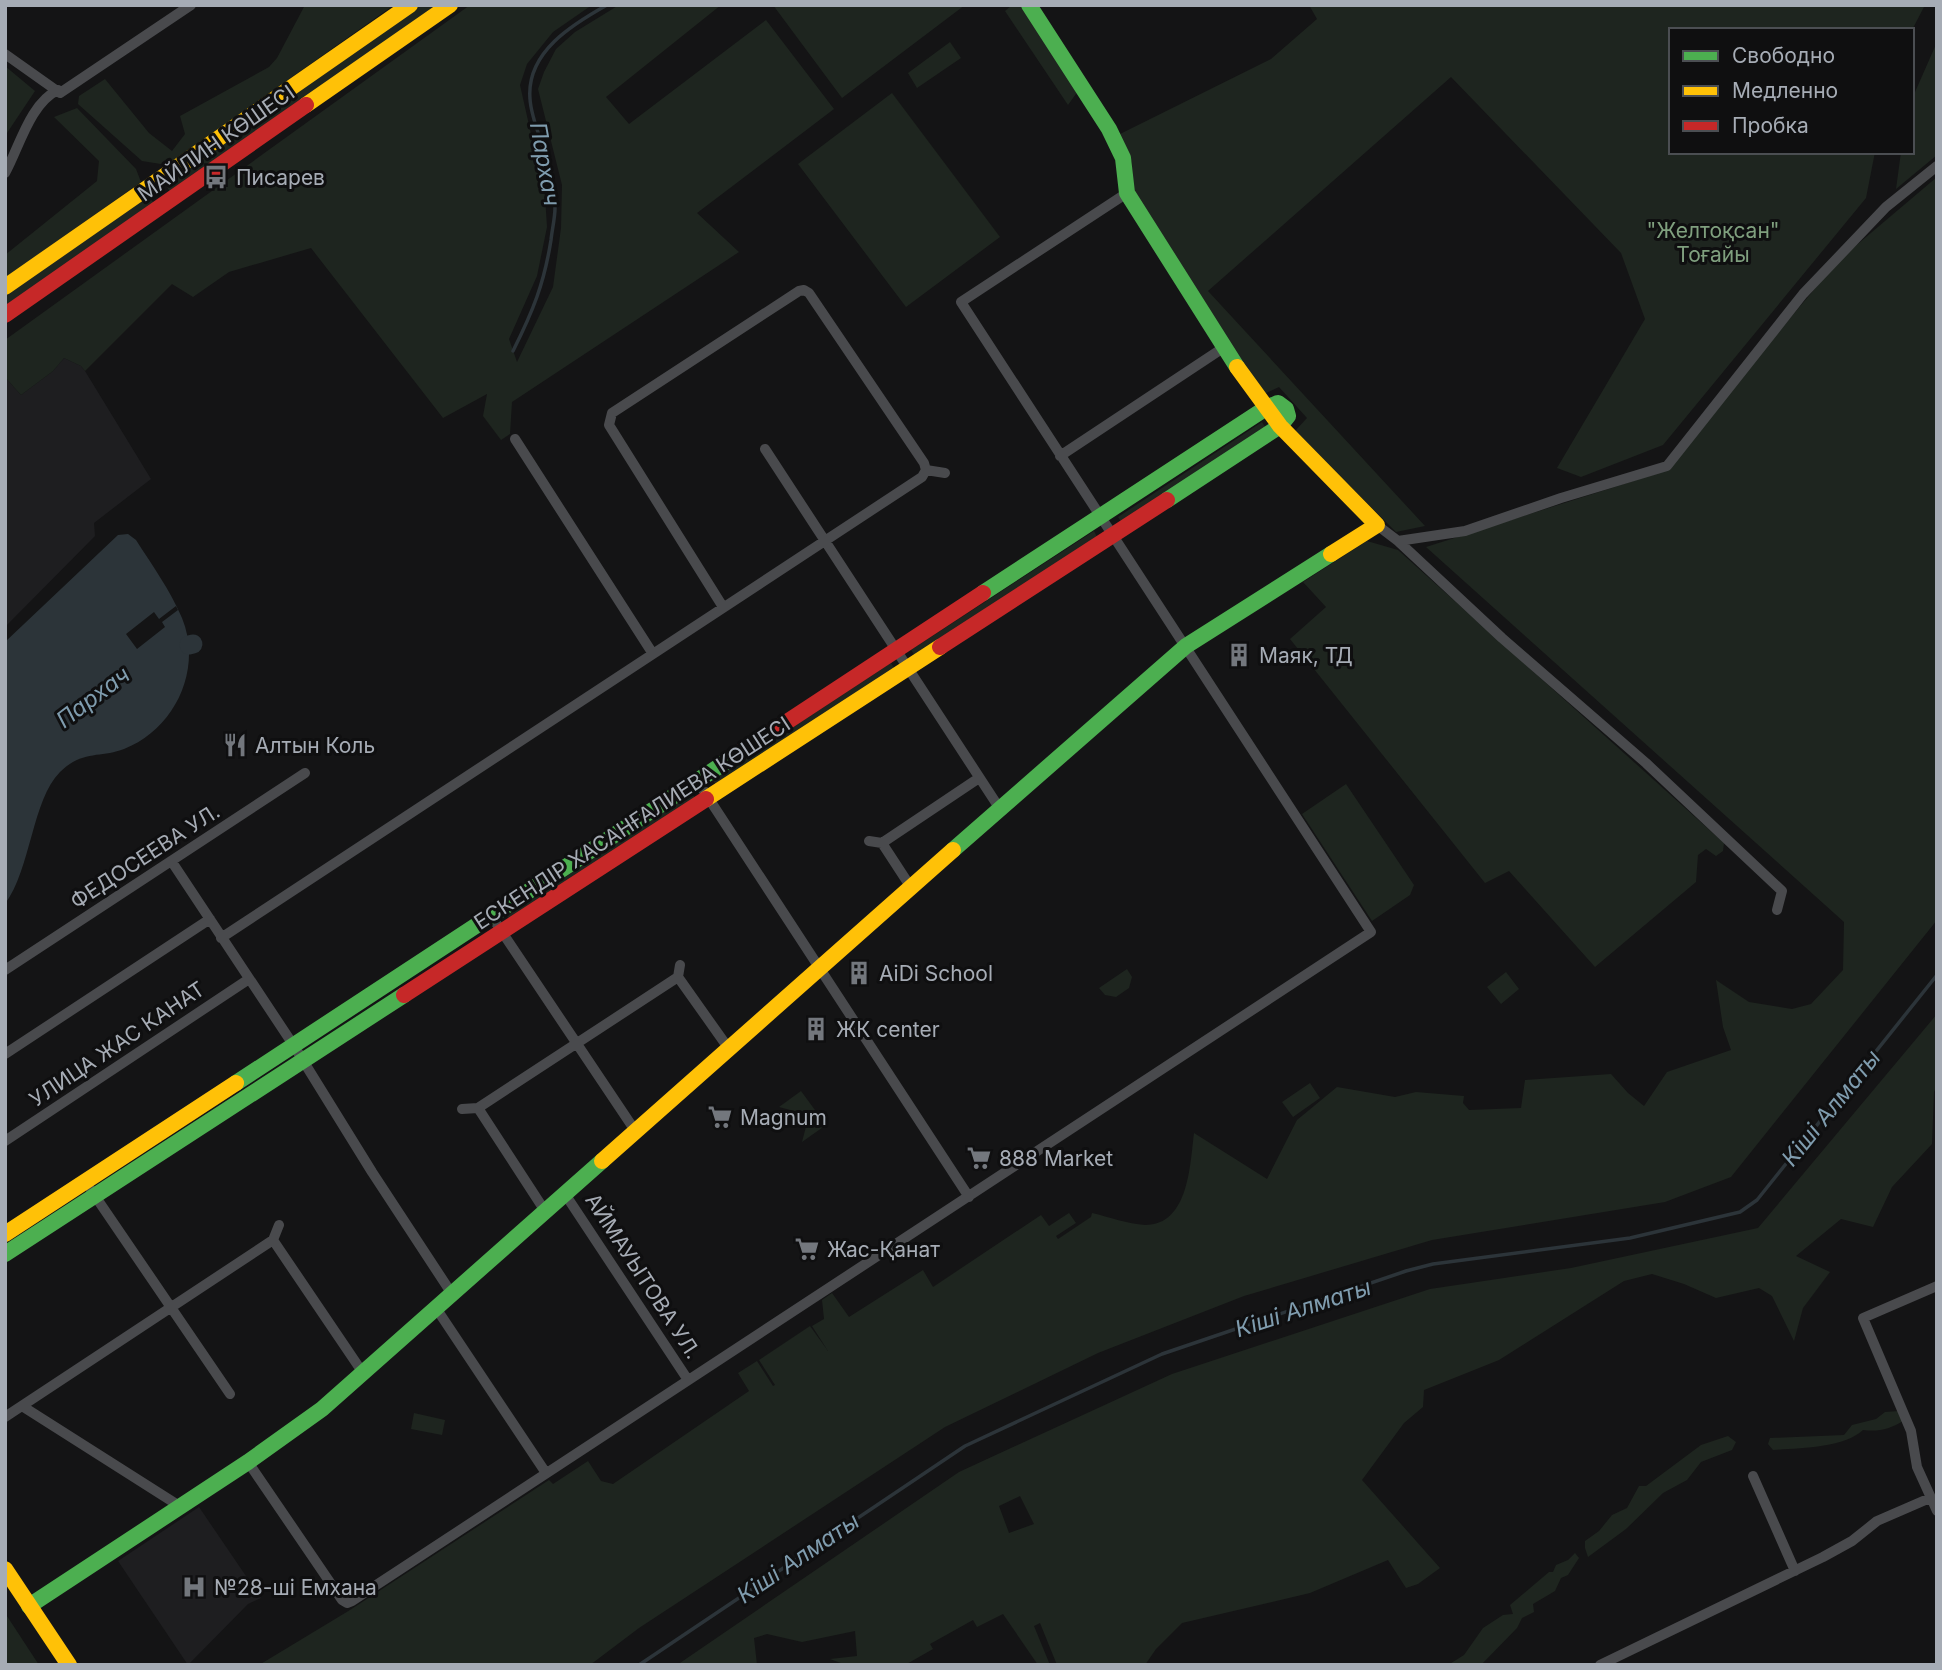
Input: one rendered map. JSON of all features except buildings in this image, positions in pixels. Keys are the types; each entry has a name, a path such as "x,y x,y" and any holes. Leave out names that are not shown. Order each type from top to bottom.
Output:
{"street":[{"path":"5,173 40,104 51,93 59,92 87,78 108,60 131,48 191,5"},
{"name":"МАЙЛИН КӨШЕСІ","path":"5,287 410,5"},
{"name":"МАЙЛИН КӨШЕСІ","path":"5,315 450,5"},
{"path":"1028,5 1115,140 1126,169 1127,193 1223,348 1280,426 1377,525 1646,763 1783,891 1777,909"},
{"path":"5,54 59,92"},
{"path":"1398,541 1465,531 1667,466 1803,294 1885,207 1937,166"},
{"path":"156,182 169,202"},
{"path":"248,1462 342,1600 347,1603 1371,932 961,302 1127,193"},
{"path":"222,938 922,477 926,470 924,463 809,293 804,290 612,413 609,425 723,607"},
{"path":"1059,456 1223,348"},
{"name":"ЕСКЕНДІР ХАСАНҒАЛИЕВА КӨШЕСІ","path":"5,1234 1266,408"},
{"name":"ЕСКЕНДІР ХАСАНҒАЛИЕВА КӨШЕСІ","path":"5,1254 1280,426"},
{"path":"515,439 653,653"},
{"path":"765,449 1000,809"},
{"path":"926,470 945,473"},
{"path":"29,1606 248,1462 322,1409 1186,646 1377,525"},
{"name":"ФЕДОСЕЕВА УЛ.","path":"5,970 305,773"},
{"path":"869,841 882,843 979,778"},
{"path":"698,782 970,1197"},
{"path":"882,843 912,889"},
{"path":"172,862 294,1046 452,1294"},
{"path":"492,917 636,1132"},
{"path":"5,1054 210,919"},
{"path":"680,965 678,977 730,1049"},
{"path":"462,1109 478,1108 678,977"},
{"name":"УЛИЦА ЖАС КАНАТ","path":"5,1141 249,979"},
{"path":"478,1108 545,1211"},
{"path":"85,1182 230,1394"},
{"name":"АЙМАУЫТОВА УЛ.","path":"565,1194 688,1380"},
{"path":"5,1417 273,1240 279,1226"},
{"path":"273,1240 363,1373"},
{"path":"1937,1286 1863,1318 1912,1431 1917,1467 1937,1511"},
{"path":"436,1308 546,1473"},
{"path":"22,1406 181,1507"},
{"path":"1753,1476 1795,1571"},
{"path":"1600,1665 1620,1660 1852,1541 1877,1521 1930,1498"},
{"path":"5,1569 69,1665"}],"shaded area":[{"path":"64,358 81,366 85,371 151,479 94,523 95,536 5,627 5,377 21,395 53,371"},
{"name":"№28-ші Емхана","path":"199,1507 261,1598 248,1604 188,1665 118,1561"}],"green space":[{"path":"305,5 394,5 167,165 142,161 78,104 79,96 105,79 149,133 172,151 185,134 180,116 269,67 277,58"},
{"path":"417,5 436,5 171,194 165,183"},
{"path":"470,5 592,5 553,32 527,64 520,85 545,196 547,227 537,276 509,339 517,362 553,287 561,228 562,185 538,89 556,49 575,32 619,5 721,5 606,97 629,124 766,20 834,109 697,213 739,252 512,402 510,434 501,440 483,416 487,394 443,418 311,248 229,272 193,297 172,284 85,371 81,366 64,358 53,371 21,395 5,377 5,340"},
{"path":"773,5 965,5 842,98"},
{"path":"1012,5 1020,5 1078,91 1068,105 1005,11"},
{"name":"\"Желтоқсан\" Тоғайы","path":"1309,5 1925,5 1913,28 1669,28 1669,154 1875,154 1866,198 1663,445 1581,477 1557,468 1645,319 1621,253 1451,77 1208,291 1425,526 1396,532 1295,431 1307,418 1279,387 1262,395 1133,192 1132,163 1120,134 1271,59 1317,19"},
{"path":"950,42 961,58 917,88 908,73"},
{"path":"1937,42 1937,155 1896,189 1901,154 1914,154 1914,94"},
{"path":"5,66 35,91 5,136"},
{"path":"892,93 1000,237 906,307 798,164"},
{"path":"77,108 136,169 141,182 5,278 5,255 97,181 99,161 54,117"},
{"path":"1937,177 1937,920 1731,1177 1665,1202 1432,1240 1244,1296 1098,1353 945,1427 639,1628 590,1665 259,1665 350,1610 549,1480 553,1484 588,1461 601,1481 613,1484 749,1391 738,1373 757,1361 773,1386 775,1385 759,1360 810,1326 828,1351 812,1326 824,1319 822,1300 832,1293 849,1317 923,1270 933,1287 1041,1215 1049,1226 1069,1213 1076,1223 1056,1236 1058,1239 1091,1217 1092,1213 1145,1225 1160,1222 1171,1215 1184,1191 1194,1133 1267,1179 1297,1120 1337,1087 1395,1097 1416,1092 1464,1096 1463,1103 1469,1110 1521,1108 1525,1080 1611,1074 1644,1106 1667,1072 1731,1050 1723,1027 1716,980 1749,1002 1792,1009 1811,1004 1843,970 1844,922 1426,547 1668,470 1738,380 1839,260"},
{"path":"149,195 154,204 5,306 5,294"},
{"path":"1262,422 1267,430 1122,523 1118,517"},
{"path":"1094,531 1098,539 916,657 911,650"},
{"path":"1367,541 1398,550 1724,843 1723,851 1716,856 1706,849 1698,855 1696,882 1595,967 1509,871 1485,883 1290,639 1326,607 1303,582"},
{"path":"891,663 896,671 717,787 713,780"},
{"path":"1346,784 1414,885 1410,895 1372,921 1302,814"},
{"path":"692,793 697,801 512,923 507,916"},
{"path":"1127,969 1132,977 1129,988 1116,997 1105,995 1099,988"},
{"path":"1506,972 1519,989 1501,1004 1487,987"},
{"path":"1937,1014 1937,1085 1934,1092 1932,1144 1892,1187 1873,1227 1841,1219 1796,1256 1830,1272 1803,1308 1794,1341 1772,1296 1759,1288 1716,1298 1652,1274 1624,1281 1499,1360 1424,1390 1423,1407 1404,1423 1362,1480 1440,1568 1418,1584 1406,1588 1388,1560 1310,1593 1182,1623 1156,1649 1145,1665 1057,1665 1040,1623 1034,1626 1050,1665 1038,1665 1003,1614 977,1627 973,1620 930,1644 933,1649 905,1665 846,1665 830,1659 857,1656 855,1631 802,1642 767,1634 754,1638 757,1665 677,1665 959,1472 1172,1374 1430,1289 1571,1268 1758,1228","holes":["1020,1496 1034,1524 1009,1533 999,1506"]},
{"path":"1310,1083 1320,1098 1293,1117 1282,1102"},
{"path":"801,1091 826,1125 802,1142 809,1115 779,1107"},
{"path":"1899,1411 1903,1421 1898,1424 1879,1430 1863,1430 1833,1444 1773,1450 1768,1444 1770,1438 1844,1435 1852,1425 1876,1419 1885,1412"},
{"path":"414,1413 445,1420 442,1435 411,1429"},
{"path":"1728,1436 1736,1442 1732,1450 1701,1462 1687,1480 1663,1493 1626,1529 1588,1557 1585,1541 1599,1531 1612,1515 1627,1508 1639,1486 1646,1486 1701,1445"},
{"path":"1575,1553 1579,1558 1568,1575 1561,1578 1555,1591 1533,1604 1534,1612 1522,1618 1517,1628 1481,1665 1448,1665 1464,1655 1483,1628 1503,1615 1513,1614 1510,1605 1549,1572 1553,1572 1556,1565 1568,1560"},
{"path":"5,1613 39,1665 5,1665"}],"water":[{"path":"128,534 136,540 154,568 182,618 188,637 186,677 170,712 158,727 142,740 116,752 76,760 60,772 43,800 21,873 5,904 5,642 118,535"}],"pier":[{"path":"176,606 178,610 162,622 165,627 137,649 126,634 154,612 159,619"}],"waterway":[{"name":"Пархач","path":"513,351 541,284 555,212 551,179 531,105 531,82 536,67 554,42 580,21 607,5"},
{"name":"Пархач","path":"189,645 193,644"},
{"name":"Кіші Алматы","path":"639,1665 965,1446 1162,1354 1433,1264 1630,1238 1740,1212 1757,1200 1937,975"}],"traffic: fast":[{"path":"1029,5 1109,129 1123,158 1127,193 1237,367"},
{"path":"983,593 1266,408 1278,403 1286,409 1288,416 1280,426 1167,500"},
{"path":"953,850 1186,646 1331,554"},
{"path":"236,1083 738,754"},
{"path":"5,1254 404,995"},
{"path":"29,1606 248,1462 322,1409 602,1161"}],"traffic: slow":[{"path":"5,287 410,5"},
{"path":"306,105 450,5"},
{"path":"1237,367 1280,426 1377,525 1331,554"},
{"path":"706,799 940,647"},
{"path":"602,1161 953,850"},
{"path":"5,1234 236,1083"},
{"path":"5,1569 69,1665"}],"traffic: jam":[{"path":"5,315 306,105"},
{"path":"940,647 1167,500"},
{"path":"738,754 983,593"},
{"path":"404,995 706,799"}],"place":[{"name":"Писарев","path":"216,177"},
{"name":"Маяк, ТД","path":"1239,655"},
{"name":"Алтын Коль","path":"235,745"},
{"name":"AiDi School","path":"859,973"},
{"name":"ЖК center","path":"816,1029"},
{"name":"Magnum","path":"720,1117"},
{"name":"888 Market","path":"979,1158"},
{"name":"Жас-Қанат","path":"807,1249"},
{"name":"№28-ші Емхана","path":"194,1587"}]}
